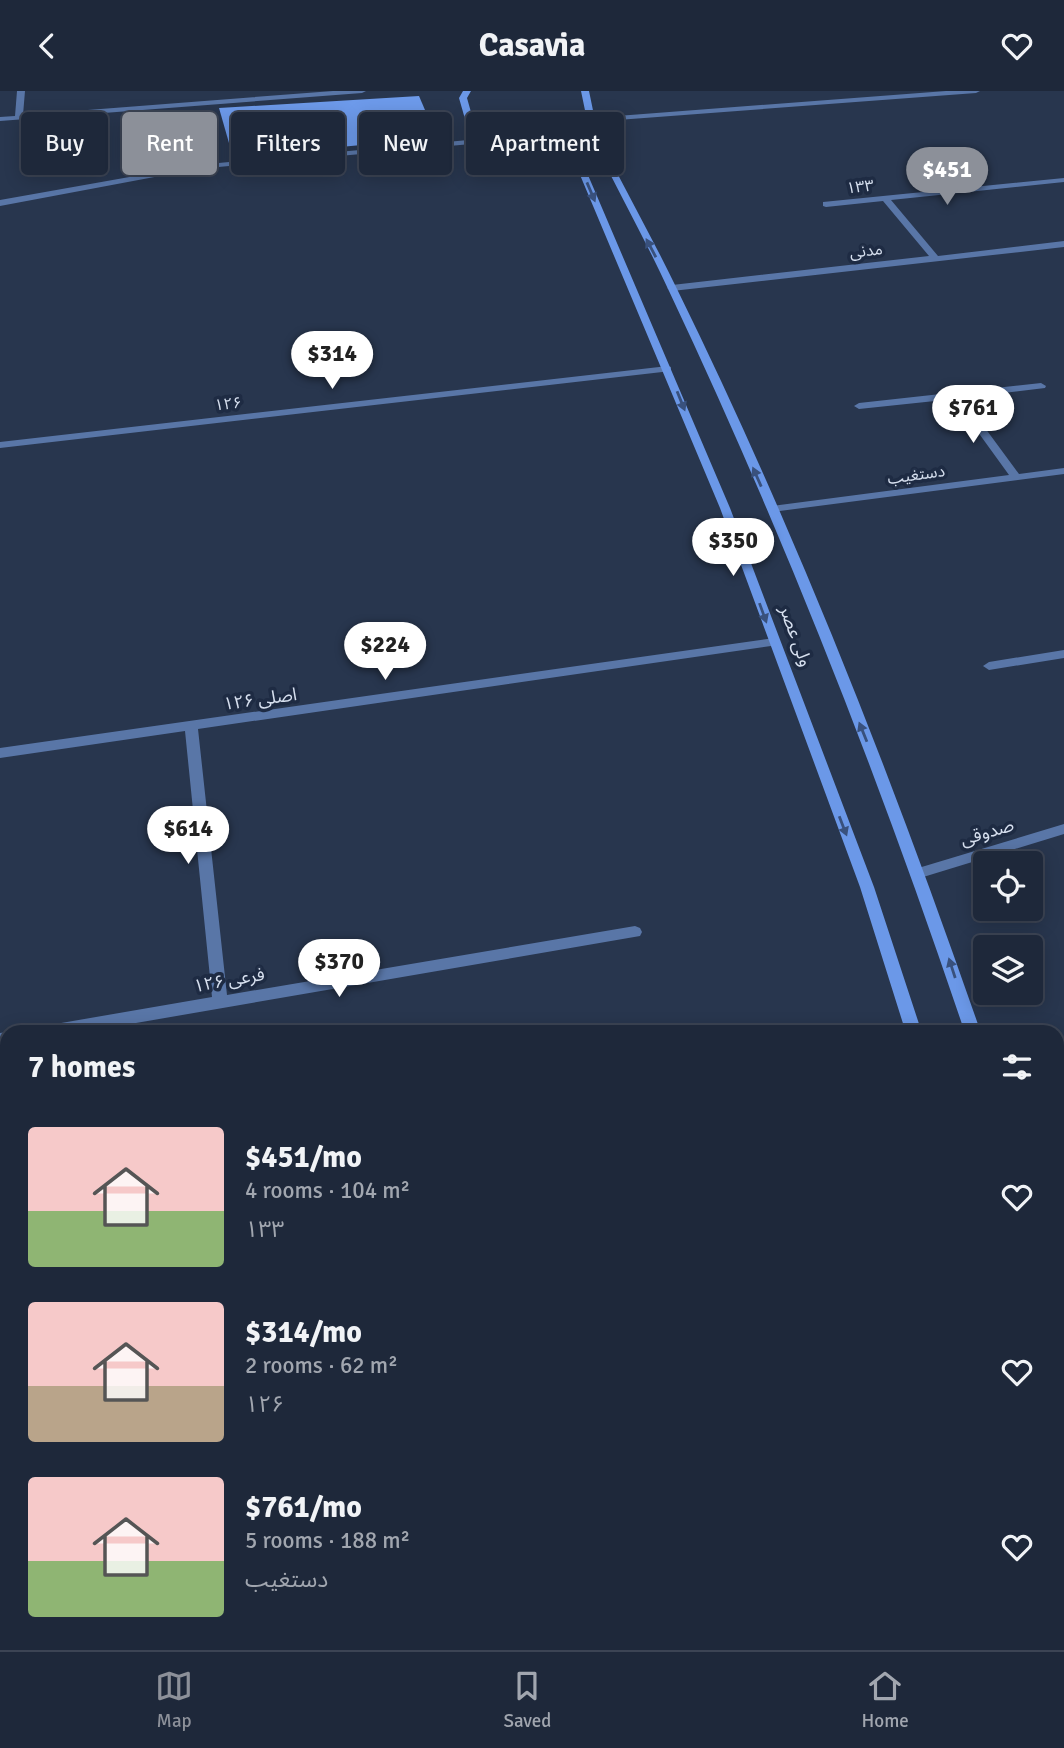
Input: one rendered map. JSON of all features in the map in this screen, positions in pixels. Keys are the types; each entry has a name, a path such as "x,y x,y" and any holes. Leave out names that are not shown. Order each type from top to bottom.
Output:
{"main road":[{"path":"467,91 463,98 467,112"},
{"path":"584,91 589,112"},
{"name":"ولی عصر","path":"584,175 725,508 867,887 911,1025"},
{"name":"ولی عصر","path":"614,175 672,288 772,509 920,873 971,1025"}],"street":[{"path":"19,117 21,91"},
{"path":"0,119 240,96 362,91"},
{"path":"624,118 976,91"},
{"path":"0,203 197,167 466,142"},
{"name":"۱۳۳","path":"826,204 1064,180"},
{"path":"885,198 935,258"},
{"name":"مدنی","path":"672,288 1064,244"},
{"name":"۱۲۶","path":"0,445 668,369"},
{"path":"859,405 1041,386"},
{"path":"956,395 1017,477"},
{"name":"دستغیب","path":"772,509 1064,471"},
{"name":"۱۲۶ اصلی","path":"0,753 774,642"},
{"path":"989,666 1064,654"},
{"path":"191,727 220,1001"},
{"name":"صدوقی","path":"920,873 1064,829"},
{"name":"۱۲۶ فرعی","path":"84,1025 635,932"}],"building":[{"path":"419,96 426,112 359,112 359,145 345,147 345,112 231,112 231,150 219,108"}]}
